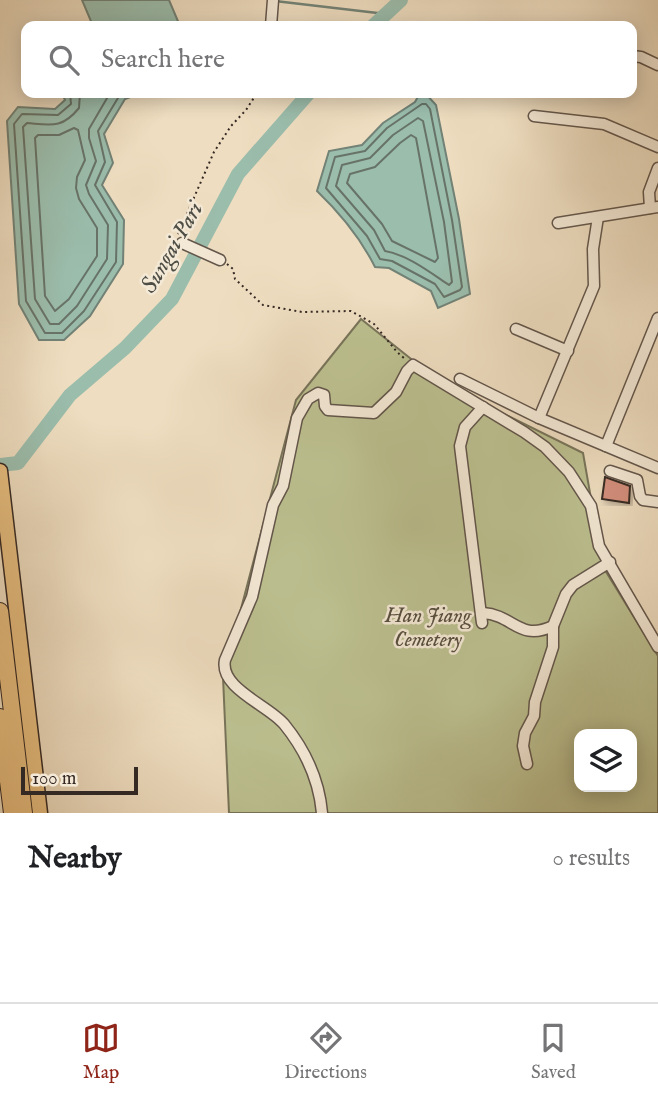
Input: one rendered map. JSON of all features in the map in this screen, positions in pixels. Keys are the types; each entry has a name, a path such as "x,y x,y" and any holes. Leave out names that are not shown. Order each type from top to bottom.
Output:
{"highway":[{"path":"0,611 24,813"},
{"path":"0,717 12,813"}],"main road":[{"path":"0,471 40,813"}],"street":[{"path":"271,21 273,0"},
{"path":"637,57 658,65"},
{"path":"534,116 604,124 658,147"},
{"path":"558,223 654,208 649,192 658,168"},
{"path":"539,418 594,286 593,256 598,217"},
{"path":"182,243 220,260"},
{"path":"606,446 658,318"},
{"path":"516,329 568,351"},
{"path":"322,813 314,771 299,745 280,720 231,683 224,672 224,664 252,597 273,505 283,486 295,425 307,399 320,392 324,395 328,410 374,413 396,392 413,365 534,439 569,472 591,506 597,541 658,647"},
{"path":"460,379 539,418 658,468"},
{"path":"482,407 465,427 460,446 482,618 499,615 520,630 529,632 553,626"},
{"path":"610,471 637,480 643,500 658,502"},
{"path":"527,764 523,746 525,733 534,716 553,647 553,626 566,594 573,585 610,562"}],"path":[{"path":"182,243 178,240 178,231 207,166 221,141 254,98"},
{"path":"220,260 230,265 235,272 235,279 263,305 302,312 346,310 360,315 374,324 397,352 413,365"}],"green space":[{"name":"Han Jiang Cemetery","path":"361,319 440,382 583,453 603,567 658,656 658,813 229,813 223,677 296,400"}],"water":[{"path":"82,0 169,0 178,21 91,21"},
{"path":"64,98 128,98 104,134 113,163 102,185 124,220 123,264 90,316 64,340 39,340 19,304 7,121 18,107 55,109"},
{"path":"417,98 430,98 436,105 459,219 470,294 438,308 431,291 389,268 375,267 349,226 317,191 329,151 362,145 383,123"}],"building":[{"path":"605,477 630,486 629,503 602,499"}],"waterway":[{"name":"Sungai Pari","path":"378,21 401,0"},
{"path":"275,1 386,14"},
{"name":"Sungai Pari","path":"0,465 18,463 70,395 125,348 172,299 238,174 305,98"}]}
